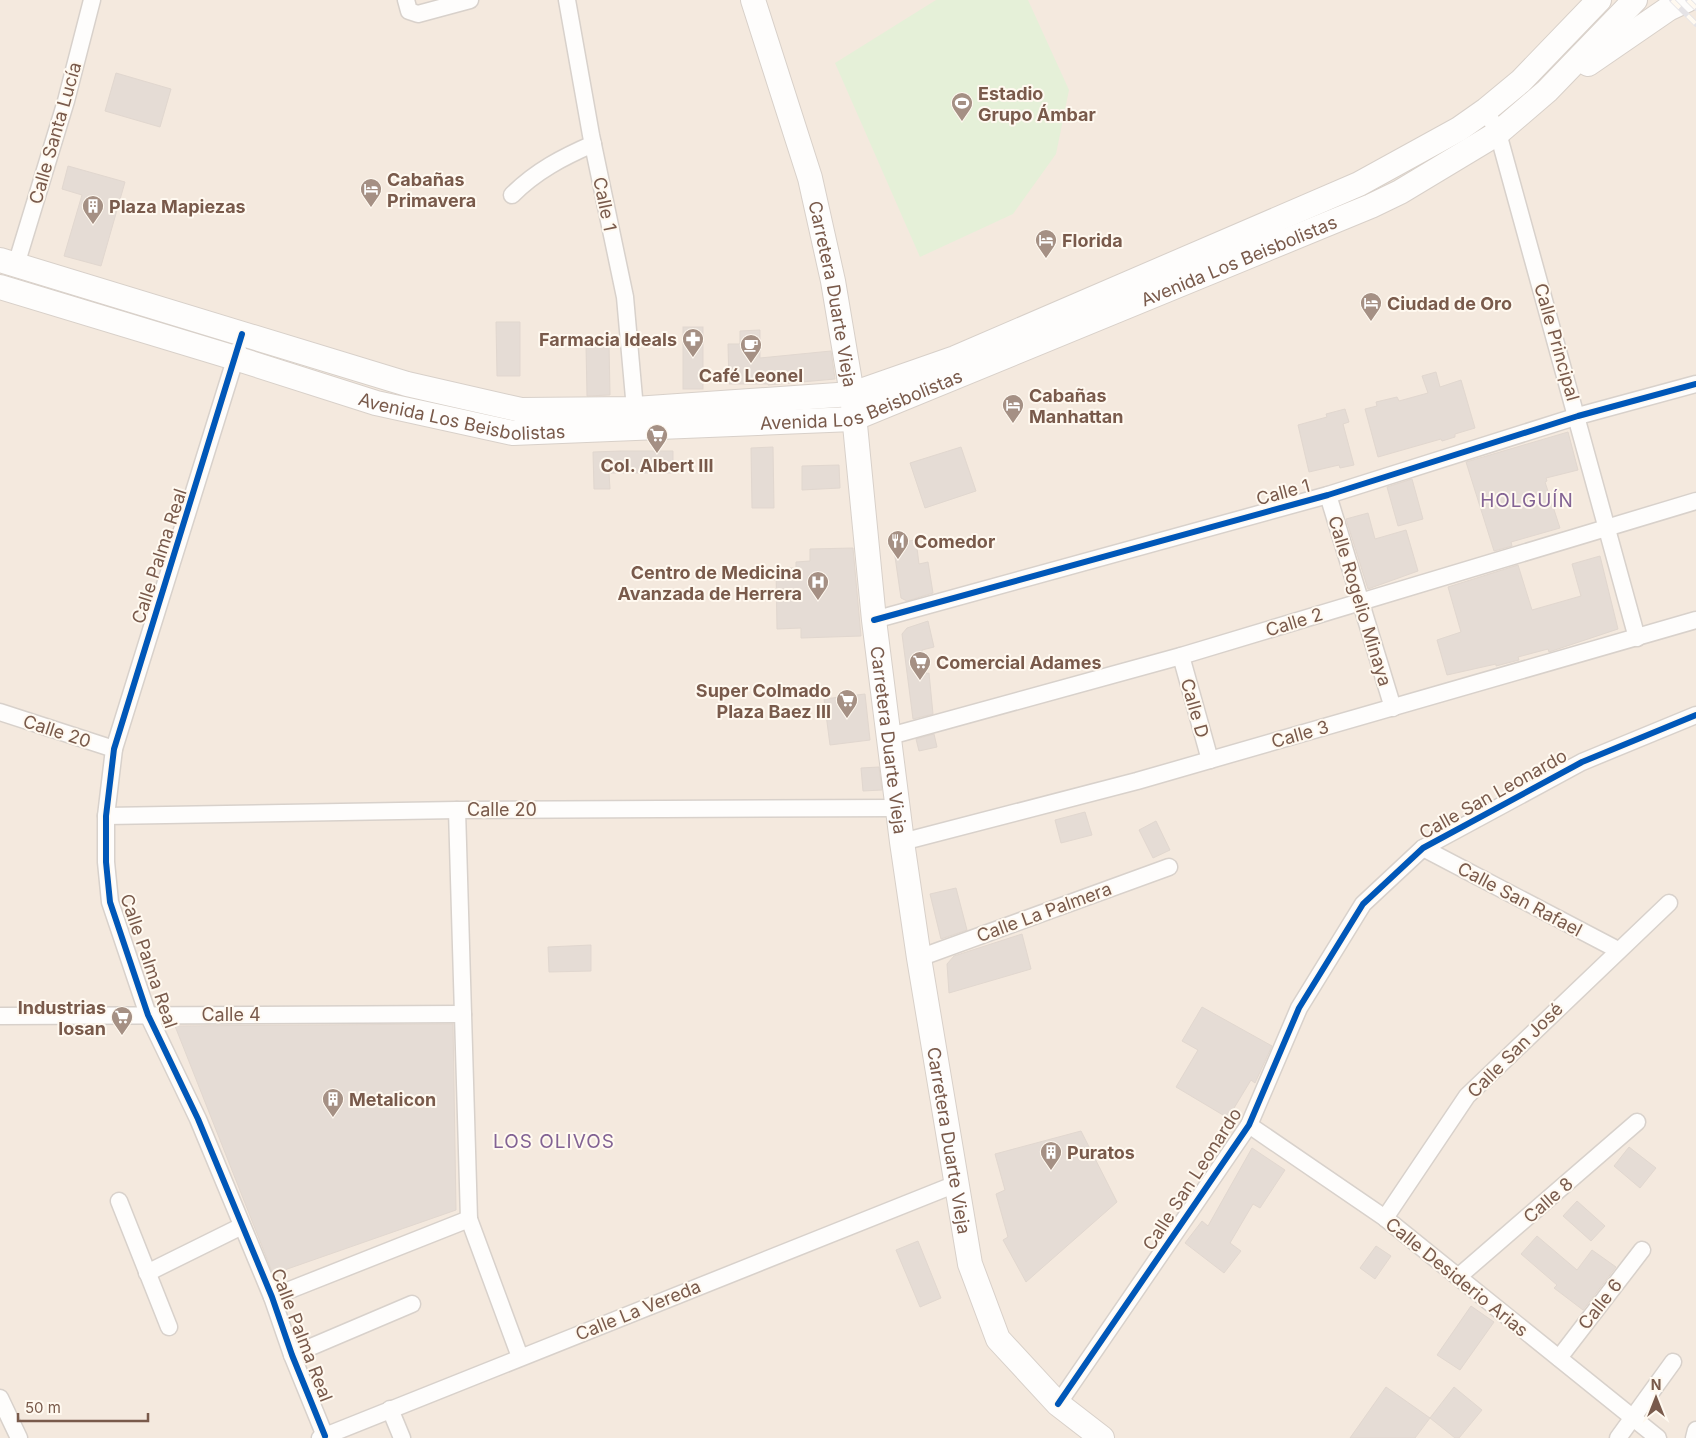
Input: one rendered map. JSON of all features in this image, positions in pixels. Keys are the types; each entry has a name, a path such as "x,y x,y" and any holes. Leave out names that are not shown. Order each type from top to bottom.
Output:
{"main road":[{"name":"Carretera Duarte Vieja","path":"753,0 810,178 833,281 852,394 874,620 918,958 970,1264 998,1339 1058,1404 1102,1438"},
{"name":"Avenida Los Beisbolistas","path":"8,263 407,384 521,410 635,409 852,394 955,358 1359,184 1459,129 1486,110 1521,81 1599,0"},
{"name":"Avenida Los Beisbolistas","path":"0,287 235,358 376,404 514,433 853,419 1400,192 1498,133 1547,92 1635,0"},
{"path":"1547,92 1668,10 1686,0"}],"street":[{"name":"Calle Santa Lucía","path":"8,263 66,101 92,0"},
{"path":"406,0 409,11 418,14 470,0"},
{"name":"Calle 1","path":"567,0 593,144 625,297 635,409"},
{"name":"Calle Principal","path":"1486,110 1498,133 1578,416 1637,638"},
{"path":"512,195 530,177 563,157 593,144"},
{"name":"Calle Palma Real","path":"242,334 114,749 106,816 106,862 110,902 148,1015 198,1119 272,1297 323,1437"},
{"name":"Calle 1","path":"874,620 1328,495 1578,416 1696,384"},
{"name":"Calle Rogelio Minaya","path":"1328,495 1393,708"},
{"name":"Calle 2","path":"890,736 1181,656 1696,501"},
{"name":"Calle 3","path":"902,842 1210,760 1696,620"},
{"name":"Calle D","path":"1181,656 1210,760"},
{"name":"Calle 20","path":"0,712 114,749"},
{"name":"Calle San Leonardo","path":"1058,1404 1249,1125 1299,1008 1363,904 1423,848 1582,762 1696,715"},
{"name":"Calle 20","path":"106,816 457,810 898,808"},
{"path":"457,810 469,1218 520,1357"},
{"name":"Calle San Rafael","path":"1423,848 1618,950"},
{"name":"Calle La Palmera","path":"918,958 1169,867"},
{"name":"Calle San José","path":"1385,1218 1468,1096 1669,902"},
{"name":"Calle 4","path":"0,1016 463,1014"},
{"name":"Calle 8","path":"1458,1277 1638,1122"},
{"name":"Calle Desiderio Arias","path":"1249,1125 1385,1218 1658,1438"},
{"name":"Calle La Vereda","path":"323,1437 956,1184"},
{"path":"119,1201 169,1327"},
{"path":"272,1297 469,1218"},
{"path":"147,1273 242,1226"},
{"name":"Calle 6","path":"1559,1358 1642,1250"},
{"path":"292,1355 412,1304"},
{"path":"1618,1438 1673,1362"},
{"path":"0,1398 19,1438"},
{"path":"390,1409 402,1438"},
{"path":"1694,1438 1696,1430"}],"shaded area":[{"path":"0,0 1696,0 1696,1438 0,1438"}],"green space":[{"name":"Estadio Grupo Ámbar","path":"936,0 1028,0 1069,90 1056,154 1013,214 920,257 835,63"}],"building":[{"path":"116,73 171,89 160,127 105,111"},
{"name":"Plaza Mapiezas","path":"68,166 125,182 101,266 64,256 82,195 62,189"},
{"path":"496,322 520,322 520,376 497,376"},
{"name":"Farmacia Ideals","path":"683,327 703,327 703,389 683,389"},
{"path":"760,330 760,358 831,351 835,379 768,385 729,384 728,344 740,344 740,331"},
{"path":"609,344 610,395 587,396 586,345"},
{"path":"1436,372 1440,387 1461,380 1475,428 1455,434 1455,437 1442,441 1441,439 1378,457 1365,409 1377,406 1376,402 1397,397 1399,401 1428,393 1422,376"},
{"path":"1345,409 1349,422 1343,424 1354,465 1340,468 1339,465 1309,472 1298,425 1327,417 1326,414"},
{"path":"1568,432 1578,470 1546,478 1547,481 1545,482 1560,528 1511,542 1512,546 1494,551 1466,462"},
{"path":"773,447 774,508 752,508 751,448"},
{"path":"961,447 976,491 925,508 910,463"},
{"path":"673,451 673,473 609,473 610,489 594,489 593,452"},
{"path":"839,465 840,488 802,490 802,466"},
{"path":"1412,479 1423,519 1398,526 1387,487"},
{"path":"1368,513 1375,539 1406,530 1418,571 1368,589 1346,519"},
{"path":"916,540 919,564 928,562 933,593 907,601 901,598 893,543"},
{"name":"Centro de Medicina Avanzada de Herrera","path":"853,548 861,636 801,638 801,628 777,629 776,568 796,568 796,562 810,561 810,549"},
{"path":"1600,556 1618,629 1549,652 1548,649 1518,657 1519,660 1496,666 1496,664 1447,675 1437,640 1461,632 1448,587 1518,565 1532,610 1581,596 1572,564"},
{"path":"928,621 934,647 922,650 927,674 929,673 933,714 913,719 902,634 907,628"},
{"name":"Super Colmado Plaza Baez III","path":"865,694 870,740 830,745 824,699"},
{"path":"934,734 937,747 919,751 916,739"},
{"path":"879,767 882,790 863,791 861,768"},
{"path":"1085,812 1092,835 1061,843 1055,820"},
{"path":"1156,821 1170,850 1153,858 1139,830"},
{"path":"956,888 967,930 941,939 930,894"},
{"path":"1022,934 1031,969 949,993 947,964 954,956"},
{"path":"591,945 591,971 549,972 548,947"},
{"path":"1202,1007 1272,1046 1255,1083 1251,1080 1228,1118 1176,1087 1198,1050 1182,1041"},
{"name":"Metalicon","path":"453,1024 456,1210 273,1274 175,1026"},
{"name":"Puratos","path":"1081,1131 1117,1202 1026,1282 1003,1240 1008,1237 996,1194 1005,1190 995,1154"},
{"path":"1629,1147 1656,1168 1640,1188 1614,1166"},
{"path":"1252,1148 1285,1170 1260,1208 1253,1204 1230,1243 1241,1251 1224,1273 1185,1243 1202,1221 1208,1226"},
{"path":"1577,1201 1605,1226 1591,1241 1563,1216"},
{"path":"1537,1236 1577,1270 1592,1250 1616,1267 1583,1310 1554,1288 1557,1285 1521,1254"},
{"path":"918,1241 941,1298 920,1307 896,1250"},
{"path":"1376,1246 1391,1256 1375,1279 1360,1268"},
{"path":"1471,1306 1494,1322 1460,1370 1437,1355"},
{"path":"1386,1387 1430,1418 1415,1438 1350,1438"},
{"path":"1454,1387 1482,1410 1459,1438 1455,1438 1430,1418"}],"railway":[{"path":"1672,0 1696,24"},
{"path":"1688,0 1696,8"}],"cycle path":[{"path":"242,334 114,749 106,816 106,862 110,902 148,1015 198,1119 272,1297 292,1355 325,1436"},
{"path":"874,620 1328,495 1578,416 1696,384"},
{"path":"1058,1404 1249,1125 1299,1008 1363,904 1423,848 1582,762 1696,715"}],"place":[{"name":"Estadio Grupo Ámbar","path":"962,122"},
{"name":"Cabañas Primavera","path":"371,208"},
{"name":"Plaza Mapiezas","path":"93,225"},
{"name":"Florida","path":"1046,259"},
{"name":"Ciudad de Oro","path":"1371,322"},
{"name":"Farmacia Ideals","path":"693,358"},
{"name":"Café Leonel","path":"751,364"},
{"name":"Cabañas Manhattan","path":"1013,424"},
{"name":"Col. Albert III","path":"657,454"},
{"name":"Comedor","path":"898,560"},
{"name":"Centro de Medicina Avanzada de Herrera","path":"818,601"},
{"name":"Comercial Adames","path":"920,681"},
{"name":"Super Colmado Plaza Baez III","path":"847,719"},
{"name":"Industrias losan","path":"122,1036"},
{"name":"Metalicon","path":"333,1118"},
{"name":"Puratos","path":"1051,1171"}],"district":[{"name":"HOLGUÍN","path":"1527,500"},
{"name":"LOS OLIVOS","path":"554,1141"}]}
